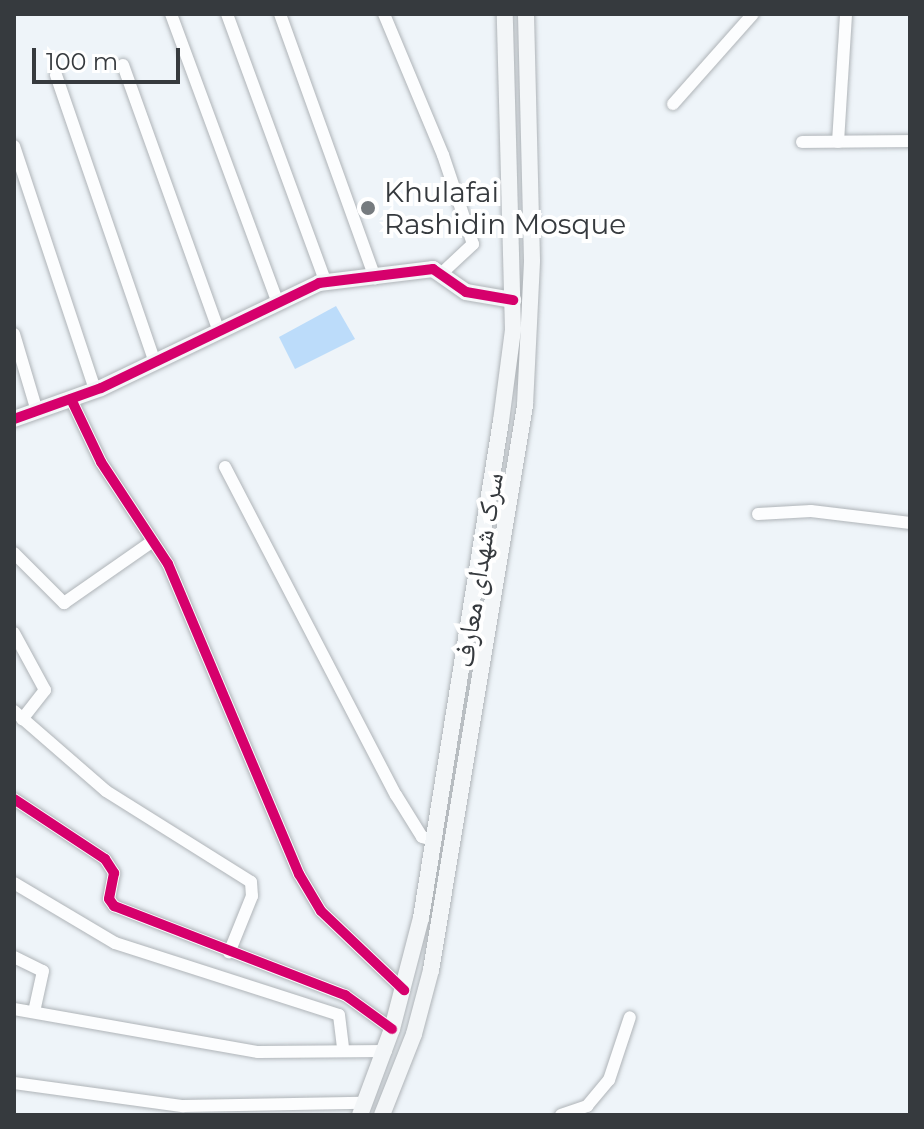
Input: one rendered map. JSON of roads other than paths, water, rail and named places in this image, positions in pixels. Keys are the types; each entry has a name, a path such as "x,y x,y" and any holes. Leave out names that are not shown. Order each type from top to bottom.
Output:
{"main road":[{"name":"سرک شهدای معارف","path":"362,1109 386,1051 404,990 486,529 513,300 505,14"},
{"name":"سرک شهدای معارف","path":"382,1115 414,1034 431,970 525,405 532,289 526,14"},
{"path":"14,419 95,390 326,283 424,269 442,273 466,292 513,300"}],"street":[{"path":"171,14 278,303"},
{"path":"227,14 326,283"},
{"path":"280,14 375,278"},
{"path":"384,14 443,155 473,244 442,273"},
{"path":"673,104 753,14"},
{"path":"838,142 846,14"},
{"path":"123,65 219,332"},
{"path":"56,75 155,362"},
{"path":"802,142 910,141"},
{"path":"14,146 95,390"},
{"path":"14,334 37,411"},
{"path":"71,399 101,462 153,541 228,697 299,874 321,911 404,990"},
{"path":"225,467 396,795 422,837 433,840"},
{"path":"758,514 811,511 910,523"},
{"path":"14,553 64,603 153,541"},
{"path":"14,633 45,690 18,715 106,791 251,882 252,896 229,953"},
{"path":"14,799 105,859 114,873 109,899 114,906 229,953 345,995 392,1029"},
{"path":"14,883 115,943 339,1015 343,1049"},
{"path":"14,957 43,971 34,1012"},
{"path":"14,1009 258,1052 386,1051"},
{"path":"561,1115 587,1106 609,1080 630,1017"},
{"path":"14,1083 183,1106 362,1109"}],"place":[{"name":"Khulafai Rashidin Mosque","path":"368,208"}]}
